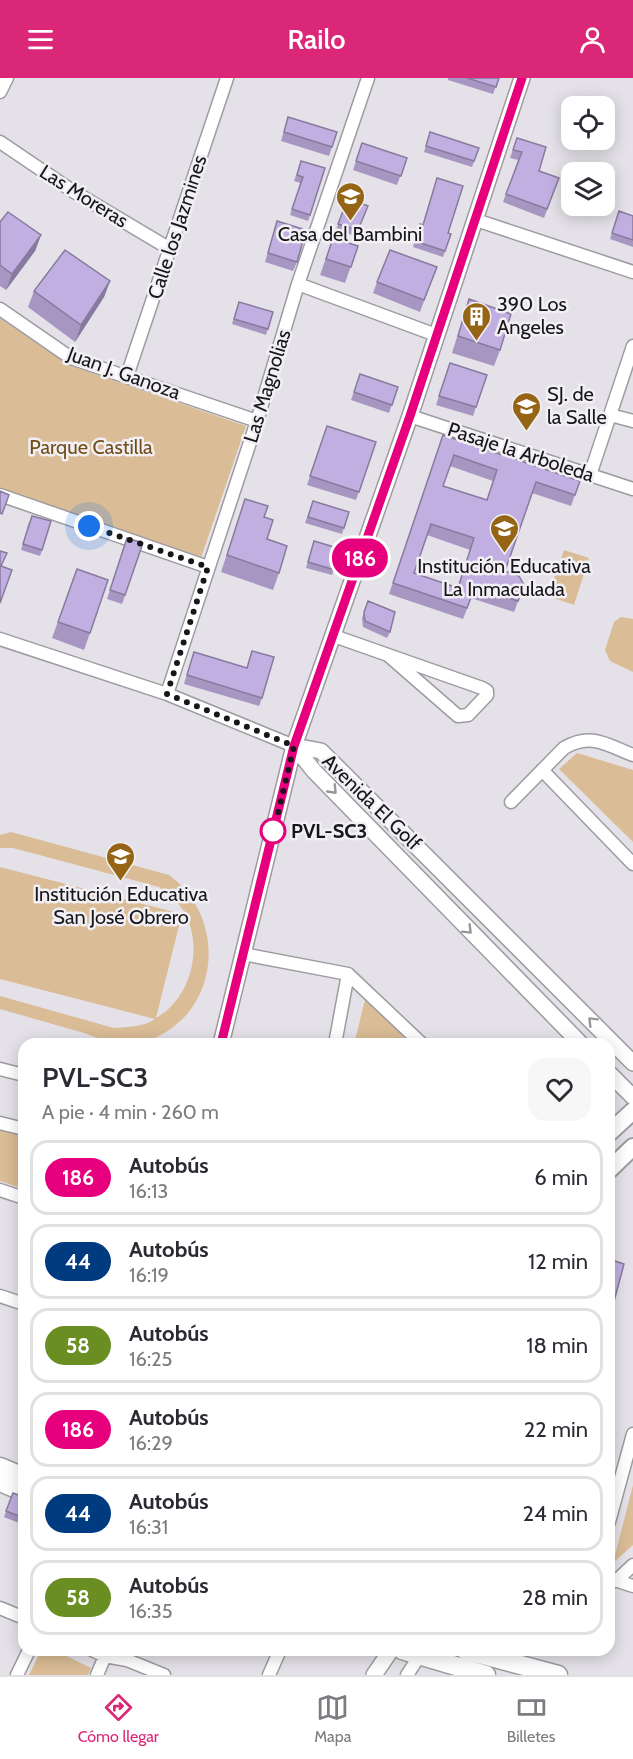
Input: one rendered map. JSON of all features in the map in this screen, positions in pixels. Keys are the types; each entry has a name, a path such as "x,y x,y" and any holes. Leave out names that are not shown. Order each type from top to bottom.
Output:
{"main road":[{"path":"615,1128 633,1111"},
{"path":"615,1164 633,1147"},
{"path":"0,1467 18,1474"},
{"path":"0,1482 18,1490"},
{"path":"427,1656 486,1675"},
{"path":"487,1656 558,1675"}],"street":[{"path":"0,92 7,78"},
{"name":"Calle los Jazmines","path":"128,376 226,78"},
{"name":"Las Magnolias","path":"167,694 257,421 298,284 368,78"},
{"path":"222,1038 294,746 410,416 522,78"},
{"name":"Las Moreras","path":"0,142 71,190 170,249"},
{"path":"476,220 633,272"},
{"path":"298,284 436,335"},
{"name":"Juan J. Ganoza","path":"0,309 71,358 257,421"},
{"path":"590,474 633,346"},
{"path":"610,415 633,421"},
{"name":"Pasaje la Arboleda","path":"410,416 633,489"},
{"path":"0,495 208,567"},
{"path":"333,636 482,688 487,691 487,695 468,715 458,717 389,656"},
{"path":"0,639 167,694 294,746"},
{"path":"511,802 564,748 574,742 593,740 633,755"},
{"name":"Avenida El Golf","path":"294,746 321,751 608,1038"},
{"name":"Avenida El Golf","path":"294,746 314,771 575,1038"},
{"path":"542,770 633,864"},
{"path":"429,890 444,872"},
{"path":"243,954 348,974 416,1038"},
{"path":"336,1038 348,974"},
{"name":"Avenida El Golf","path":"615,1045 633,1063"},
{"path":"0,1071 18,1074"},
{"path":"615,1079 633,1097"},
{"path":"0,1123 18,1128"},
{"path":"0,1190 18,1196"},
{"path":"0,1296 18,1302"},
{"path":"615,1500 633,1434"},
{"path":"615,1578 633,1565"},
{"path":"615,1581 633,1586"},
{"path":"0,1608 18,1616"},
{"path":"17,1675 26,1656"},
{"path":"97,1675 105,1656"},
{"path":"131,1656 164,1675"},
{"path":"269,1675 277,1656"},
{"path":"374,1675 387,1656"},
{"path":"407,1675 414,1656"}],"green space":[{"name":"Parque Castilla","path":"0,318 69,365 246,426 201,558 0,490"},
{"path":"564,550 589,558 574,605 548,596"},
{"path":"621,617 633,619 633,672 610,661 605,650 614,622"},
{"path":"577,753 633,770 633,842 559,769"},
{"path":"11,832 169,875 184,888 203,921 208,940 209,959 206,978 199,996 178,1023 154,1038 98,1038 0,1009 0,996 114,1028 140,1025 155,1019 0,979 0,867 182,914 156,1018 178,998 186,985 191,970 193,939 190,924 183,910 159,887 13,848 0,848 0,835"},
{"path":"366,996 404,1038 356,1038"},
{"path":"0,1129 18,1134 18,1187 0,1181"},
{"path":"633,1485 633,1545 615,1561"},
{"path":"38,1656 66,1656 91,1668 88,1675 29,1675"}],"building":[{"path":"467,78 499,78 496,87"},
{"path":"288,117 337,132 332,147 284,132"},
{"path":"430,132 479,148 474,161 426,146"},
{"path":"517,138 546,147 539,171 559,178 547,209 506,194 522,152 513,150"},
{"path":"362,143 407,158 401,176 356,161"},
{"path":"301,161 325,168 310,215 292,209 303,177 297,175"},
{"path":"437,178 463,186 448,233 451,234 445,251 415,241 420,224 423,225"},
{"name":"Casa del Bambini","path":"348,198 368,206 358,230 338,224"},
{"path":"619,211 633,216 633,240 612,233"},
{"path":"8,212 41,235 12,274 0,265 0,222"},
{"path":"277,221 306,230 297,262 268,253"},
{"path":"333,238 358,246 351,267 326,259"},
{"path":"65,250 110,281 81,325 34,291"},
{"path":"390,250 437,267 424,300 377,282"},
{"path":"469,299 511,314 500,350 458,336"},
{"path":"239,302 273,312 268,329 234,319"},
{"path":"450,363 487,375 476,407 439,396"},
{"path":"360,374 398,387 392,405 354,392"},
{"path":"327,426 376,442 359,492 310,476"},
{"path":"443,435 580,481 575,495 536,482 505,571 519,576 524,585 518,601 475,587 467,608 393,583","holes":["454,455 497,470 487,500 443,486","431,524 474,538 458,588 414,573"]},
{"path":"0,491 9,495 2,514 0,513"},
{"path":"245,499 268,506 264,517 273,520 267,539 287,546 279,573 227,555"},
{"path":"313,501 349,512 344,528 308,517"},
{"path":"32,516 51,521 42,550 23,544"},
{"path":"127,538 143,543 125,595 110,590"},
{"path":"314,541 341,549 335,570 308,562"},
{"path":"0,551 7,553 1,566 12,570 0,603"},
{"path":"77,569 108,580 90,633 58,622"},
{"path":"368,601 395,612 390,632 365,621 364,612"},
{"path":"252,651 274,657 262,698 187,675 194,652 247,668"},
{"path":"615,1261 624,1264 615,1298"},
{"path":"13,1493 18,1495 18,1516 6,1511"}],"bus line":[{"name":"186","path":"222,1038 294,746 410,416 522,78"}],"place":[{"name":"Casa del Bambini","path":"350,222"},
{"name":"390 Los Angeles","path":"476,342"},
{"name":"SJ. de la Salle","path":"526,432"},
{"name":"Institución Educativa La Inmaculada","path":"504,554"},
{"name":"PVL-SC3","path":"273,831"},
{"name":"Institución Educativa San José Obrero","path":"121,882"}],"route":[{"path":"89,526 208,567 167,694 294,746 273,834 273,831"}]}
